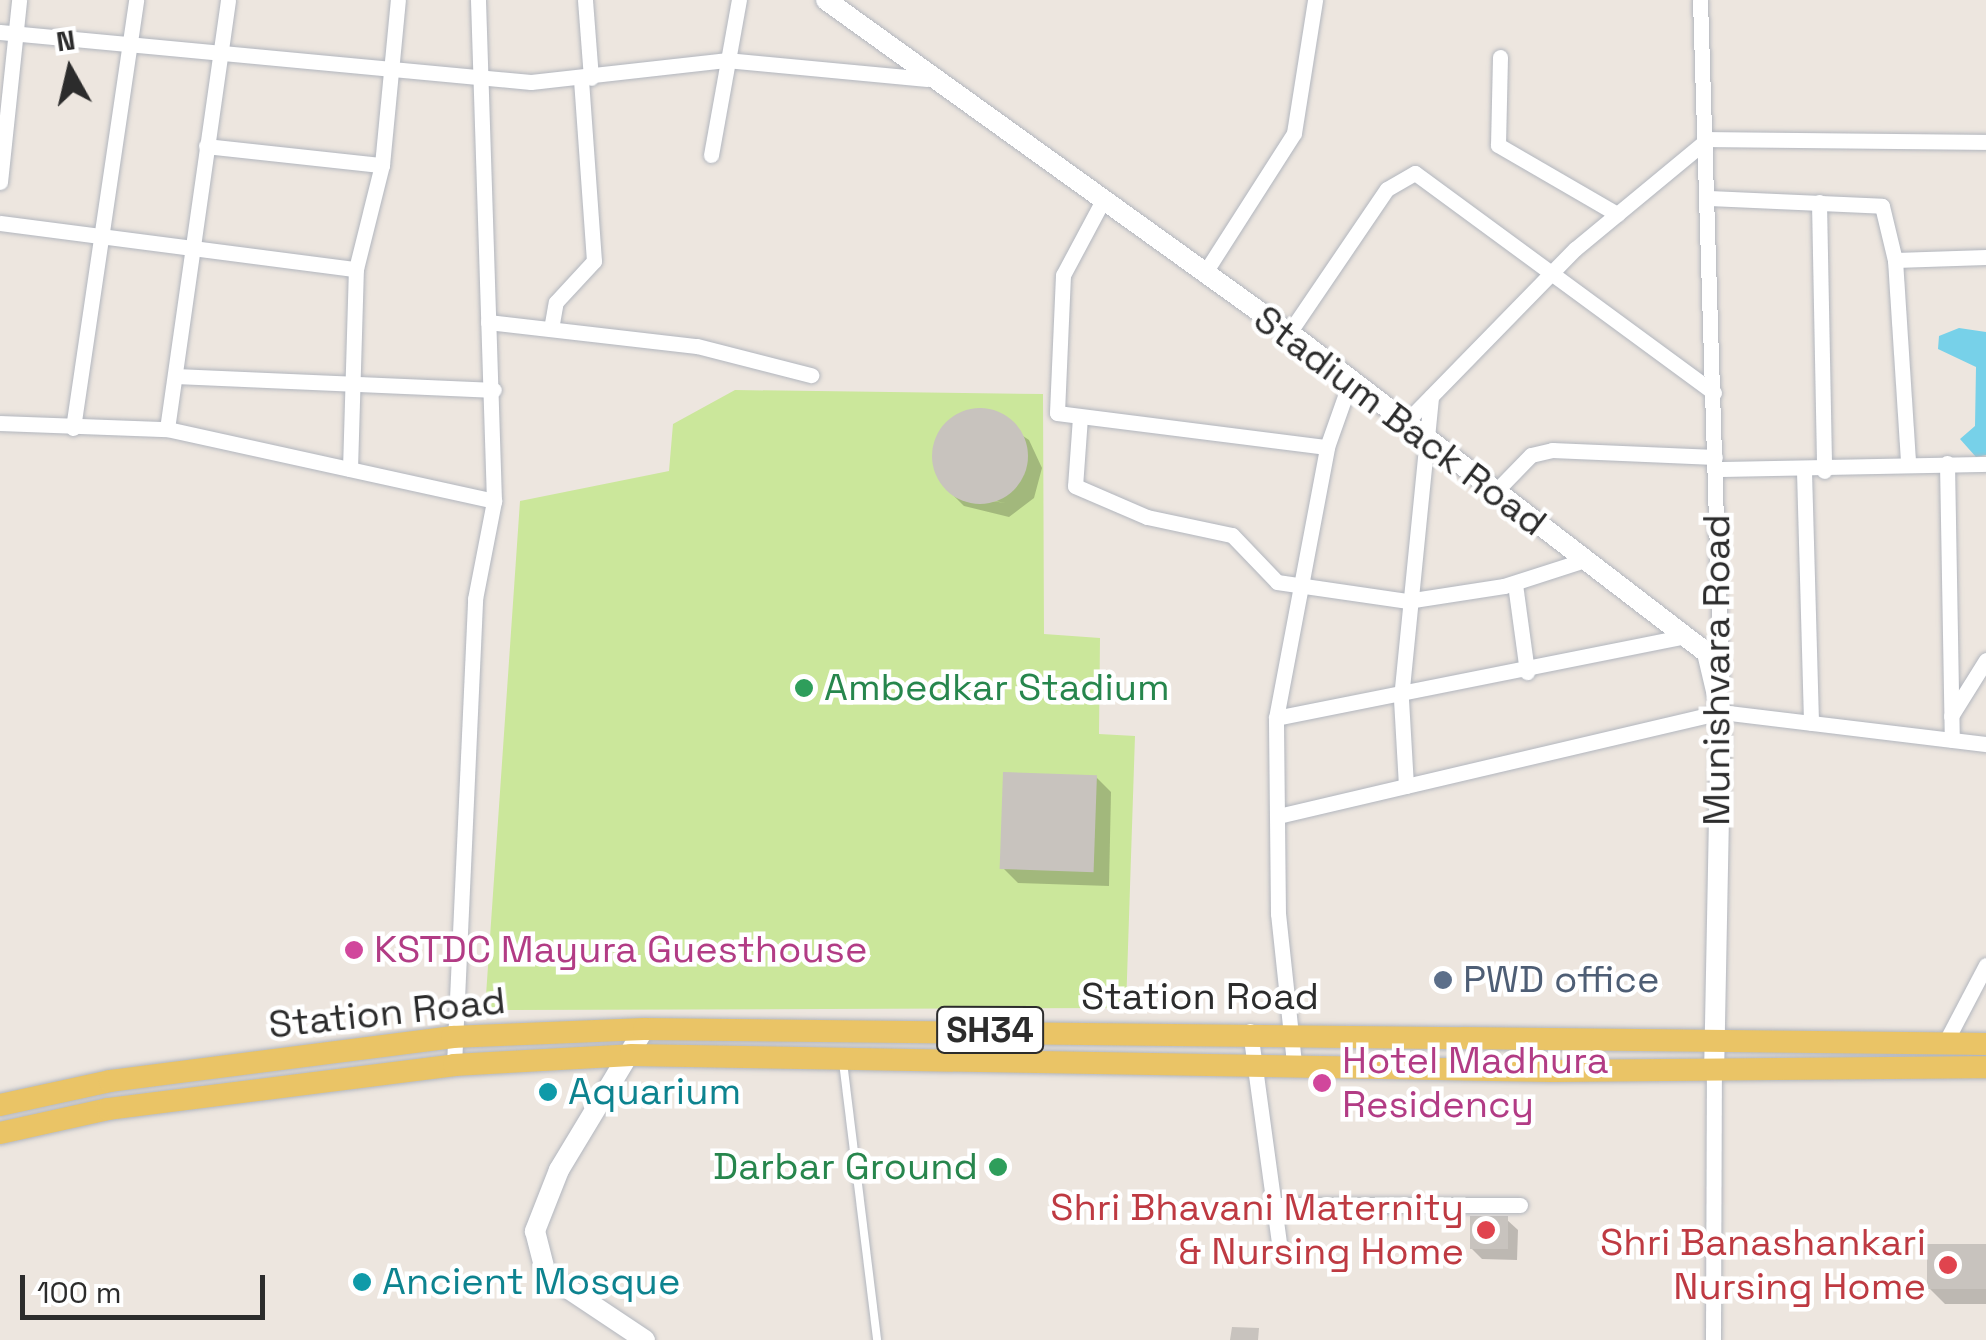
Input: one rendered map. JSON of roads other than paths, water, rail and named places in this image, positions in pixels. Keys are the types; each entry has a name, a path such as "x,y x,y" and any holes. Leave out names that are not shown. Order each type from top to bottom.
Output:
{"main road":[{"name":"Station Road","path":"0,1105 110,1081 452,1037 644,1029 1250,1031 1986,1044"},
{"name":"Station Road","path":"0,1133 108,1110 454,1066 632,1055 1253,1061 1714,1072 1986,1068"}],"street":[{"path":"0,182 8,32 19,0"},
{"path":"73,428 96,236 136,0"},
{"path":"167,429 218,49 228,0"},
{"path":"350,469 356,269 382,165 398,0"},
{"path":"454,1066 452,1037 475,598 494,501 486,79 478,0"},
{"path":"551,329 556,302 594,260 584,0"},
{"path":"711,155 740,0"},
{"name":"Stadium Back Road","path":"826,0 927,79 1289,333 1403,426 1582,562 1688,636 1707,654 1722,712"},
{"path":"1204,274 1294,134 1315,0"},
{"name":"Munishvara Road","path":"1700,0 1710,198 1722,712 1714,1041 1713,1340"},
{"path":"8,32 130,39 486,79 586,79 726,60 927,79"},
{"path":"1500,57 1498,145 1617,214"},
{"path":"1403,426 1549,274 1708,139 1986,142"},
{"path":"206,146 382,165"},
{"path":"1289,333 1407,173 1714,393"},
{"path":"1710,198 1819,202 1888,210 1895,260 1908,463"},
{"path":"1102,202 1063,275 1055,408 1080,417 1327,447"},
{"path":"1819,202 1824,471"},
{"path":"0,224 356,269"},
{"path":"1895,260 1986,256"},
{"path":"488,322 772,359 810,376"},
{"path":"177,376 351,387 494,390"},
{"path":"1294,1063 1278,816 1276,718 1327,447 1350,382"},
{"path":"1406,786 1400,698 1407,601 1432,445 1431,396"},
{"path":"1080,417 1070,477 1085,494 1232,535 1265,576 1407,601 1516,584 1582,562"},
{"path":"0,423 167,429 494,501"},
{"path":"1494,493 1531,455 1552,450 1804,471 1908,463 1986,464"},
{"path":"1947,463 1952,740"},
{"path":"1804,471 1810,723"},
{"path":"1516,584 1527,672"},
{"path":"1644,646 1666,619"},
{"path":"1276,718 1400,698 1688,636"},
{"path":"1932,738 1986,660"},
{"path":"1278,816 1722,712 1986,744"},
{"path":"1945,1043 1986,964"},
{"path":"644,1029 632,1055 559,1170 535,1231 546,1274 645,1340"},
{"path":"1250,1031 1280,1249"},
{"path":"1276,1205 1520,1206"}],"lane":[{"path":"842,1056 877,1340"}],"water":[{"path":"1959,328 1986,332 1986,455 1976,457 1960,439 1975,426 1976,367 1938,349 1939,336"}],"place":[{"name":"Ambedkar Stadium","path":"804,688"},
{"name":"KSTDC Mayura Guesthouse","path":"354,950"},
{"name":"PWD office","path":"1443,980"},
{"name":"Hotel Madhura Residency","path":"1322,1083"},
{"name":"Aquarium","path":"548,1092"},
{"name":"Darbar Ground","path":"998,1167"},
{"name":"Shri Bhavani Maternity & Nursing Home","path":"1486,1230"},
{"name":"Shri Banashankari Nursing Home","path":"1948,1265"},
{"name":"Ancient Mosque","path":"362,1282"}]}
